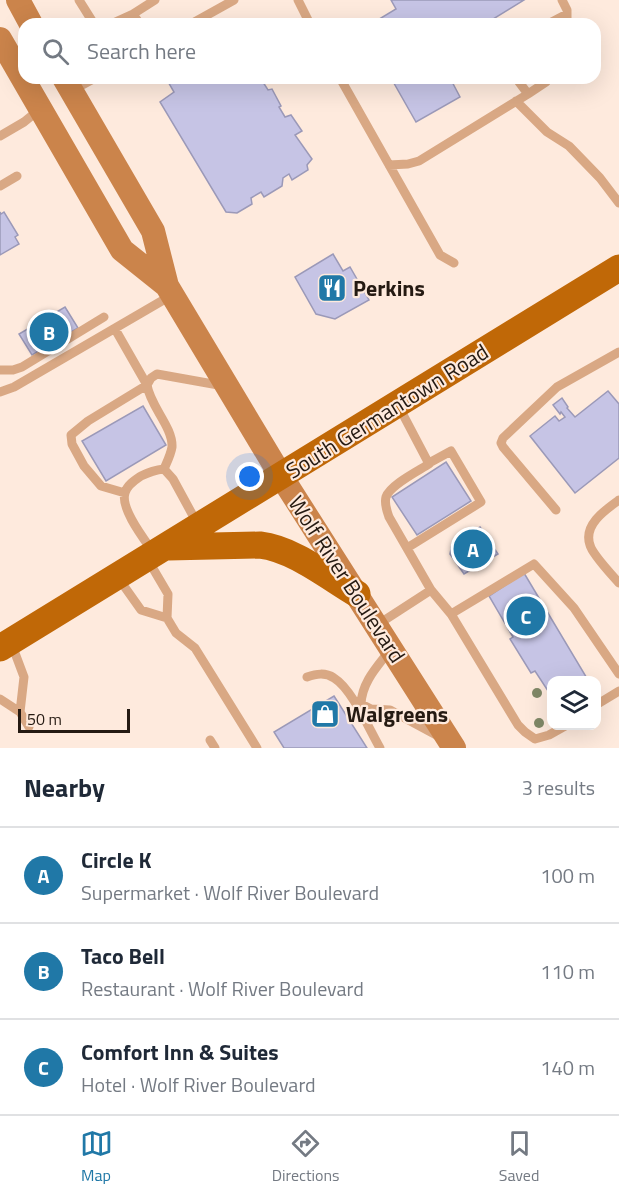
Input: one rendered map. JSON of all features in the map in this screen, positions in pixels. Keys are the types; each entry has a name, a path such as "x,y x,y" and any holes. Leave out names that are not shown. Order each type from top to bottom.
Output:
{"main road":[{"path":"18,0 28,18"},
{"name":"Wolf River Boulevard","path":"0,39 18,70"},
{"name":"Wolf River Boulevard","path":"26,84 122,250 169,291"},
{"name":"Wolf River Boulevard","path":"68,84 153,231 169,291 281,476 453,746"},
{"name":"South Germantown Road","path":"5,645 619,268"},
{"path":"156,553 260,545 274,547 299,558 357,594"}],"lane":[{"path":"79,0 90,18"},
{"path":"124,18 154,0"},
{"path":"201,18 234,0"},
{"path":"298,0 307,18"},
{"path":"562,0 567,18"},
{"path":"133,14 136,18"},
{"path":"343,84 440,255 454,263"},
{"path":"520,84 528,94"},
{"path":"389,165 419,161 543,84"},
{"path":"516,101 547,132 569,146 600,178 619,203"},
{"path":"0,136 24,122 40,109"},
{"path":"0,186 17,176"},
{"path":"0,392 14,387 114,329 169,291"},
{"path":"0,370 22,367 104,317"},
{"path":"114,329 147,385 148,394 171,438 172,449 164,469"},
{"path":"556,510 502,447 501,442 557,387 619,352"},
{"path":"125,493 101,486 84,466 72,444 71,435 88,421 147,385 157,374 227,387"},
{"path":"398,404 429,463"},
{"path":"407,548 481,502 451,451 392,488 386,496 389,517 431,590 451,614 518,725 535,739 558,730"},
{"path":"164,469 154,470 133,480 125,493 128,512 156,553 168,594 167,618 176,633 195,648 257,748"},
{"path":"164,469 173,479 199,527"},
{"path":"619,500 602,513 589,534 590,547 619,583"},
{"path":"451,614 534,564 574,608 619,674"},
{"path":"117,577 141,610 167,618"},
{"path":"377,625 431,590"},
{"path":"5,645 24,677 20,712"},
{"path":"359,705 362,692 370,676 391,648"},
{"path":"307,677 316,674 333,677 359,705 380,748"},
{"path":"601,702 619,691"},
{"path":"0,699 20,712 29,727"},
{"path":"359,705 371,709 390,710 453,746"}],"building":[{"path":"391,0 524,0 495,18 381,18 396,9"},
{"path":"169,84 264,84 268,90 272,89 285,117 291,115 302,131 295,135 312,159 307,165 308,170 292,180 289,174 283,178 282,186 264,197 261,192 251,198 252,204 237,213 226,212 160,102 174,92"},
{"path":"394,84 453,84 460,97 416,122"},
{"path":"0,212 1,214 4,212 18,235 15,237 19,244 0,255"},
{"name":"Perkins","path":"333,254 343,271 350,267 369,300 335,319 316,314 295,277"},
{"path":"65,307 78,328 32,355 19,334"},
{"path":"608,391 619,404 619,458 575,493 530,436 555,416 559,421 565,417 553,405 562,398 575,417"},
{"path":"143,406 166,445 106,481 82,441"},
{"path":"446,462 471,501 417,535 392,497"},
{"path":"480,527 498,554 464,574 450,554 452,544"},
{"path":"524,573 586,676 547,676 547,689 535,671 531,673 510,639 513,637 489,596"},
{"name":"Walgreens","path":"334,696 367,748 284,748 274,732"}],"place":[{"name":"Perkins","path":"332,288"},
{"name":"Taco Bell","path":"49,332"},
{"name":"Circle K","path":"473,549"},
{"name":"Comfort Inn & Suites","path":"526,616"},
{"name":"Walgreens","path":"325,714"}]}
